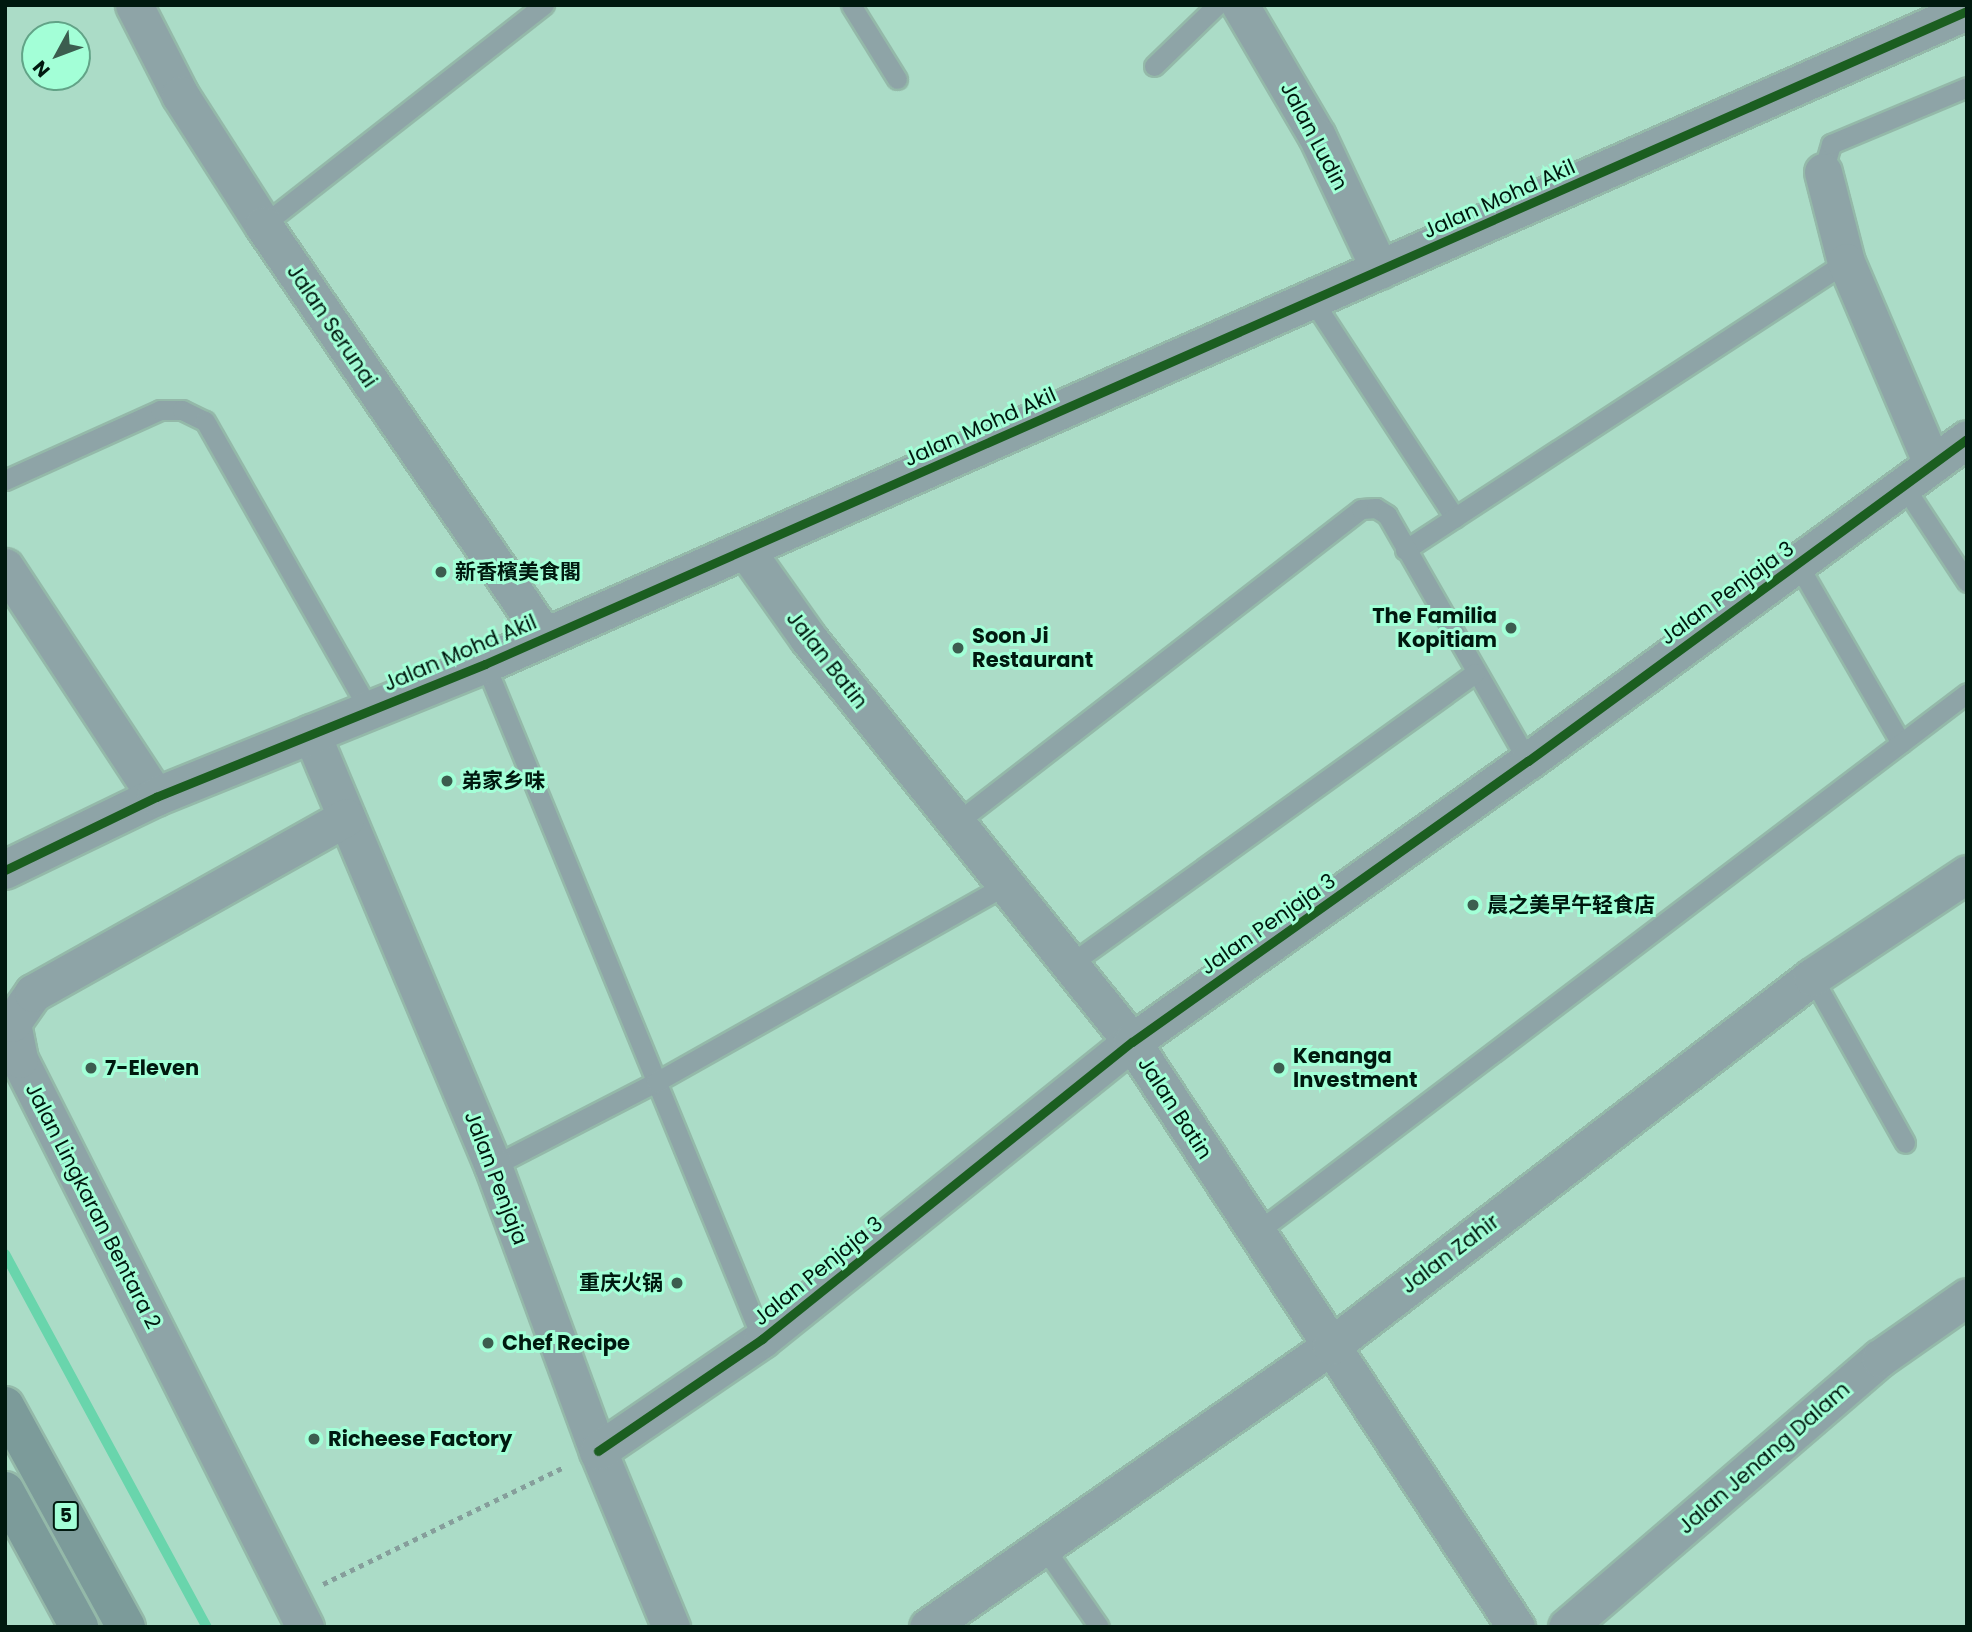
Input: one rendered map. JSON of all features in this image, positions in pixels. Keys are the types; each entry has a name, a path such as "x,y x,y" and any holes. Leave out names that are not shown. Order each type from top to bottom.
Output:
{"main road":[{"name":"5","path":"5,1405 126,1627"},
{"name":"5","path":"5,1491 79,1627"}],"street":[{"name":"Jalan Serunai","path":"134,5 180,95 263,225 545,637"},
{"name":"Jalan Ludin","path":"1240,5 1317,136 1380,270"},
{"name":"Jalan Mohd Akil","path":"6,868 156,797 485,664 1967,11"},
{"path":"1823,172 1846,262 1932,464"},
{"name":"Jalan Penjaja 3","path":"598,1451 762,1339 1132,1042 1528,761 1967,439"},
{"name":"Jalan Batin","path":"744,549 808,638 1132,1042 1516,1627"},
{"path":"5,567 156,797"},
{"name":"Jalan Penjaja","path":"311,733 493,1166 598,1451 671,1627"},
{"name":"Jalan Lingkaran Bentara 2","path":"298,1614 19,1059 12,1023 33,993 346,817"},
{"name":"Jalan Zahir","path":"928,1627 1331,1346 1812,977 1967,874"},
{"name":"Jalan Jenang Dalam","path":"1567,1627 1880,1358 1967,1297"}],"lane":[{"path":"263,225 544,5"},
{"path":"851,5 897,79"},
{"path":"1154,66 1217,5"},
{"path":"1823,172 1831,144 1967,87"},
{"path":"1405,550 1846,262"},
{"path":"1313,301 1455,518"},
{"path":"5,480 160,410 182,410 205,421 369,710"},
{"path":"1903,485 1967,583"},
{"path":"956,823 1361,509 1376,508 1387,514 1475,673 1528,761"},
{"path":"1797,564 1901,743"},
{"path":"485,664 762,1339"},
{"path":"1069,965 1475,673"},
{"path":"1256,1232 1967,693"},
{"path":"493,1166 656,1082 1006,885"},
{"path":"1812,977 1905,1143"},
{"path":"1043,1546 1099,1627"}],"path":[{"path":"298,1614 598,1451"}],"waterway":[{"path":"5,1254 207,1627"}],"cycle path":[{"path":"5,870 156,797 485,664 1967,11"},
{"path":"598,1451 762,1339 1132,1042 1528,761 1967,439"}],"place":[{"name":"新香檳美食閣","path":"441,572"},
{"name":"The Familia Kopitiam","path":"1511,628"},
{"name":"Soon Ji Restaurant","path":"958,648"},
{"name":"弟家乡味","path":"447,781"},
{"name":"晨之美早午轻食店","path":"1473,905"},
{"name":"7-Eleven","path":"91,1068"},
{"name":"Kenanga Investment","path":"1279,1068"},
{"name":"重庆火锅","path":"677,1283"},
{"name":"Chef Recipe","path":"488,1343"},
{"name":"Richeese Factory","path":"314,1439"}]}
